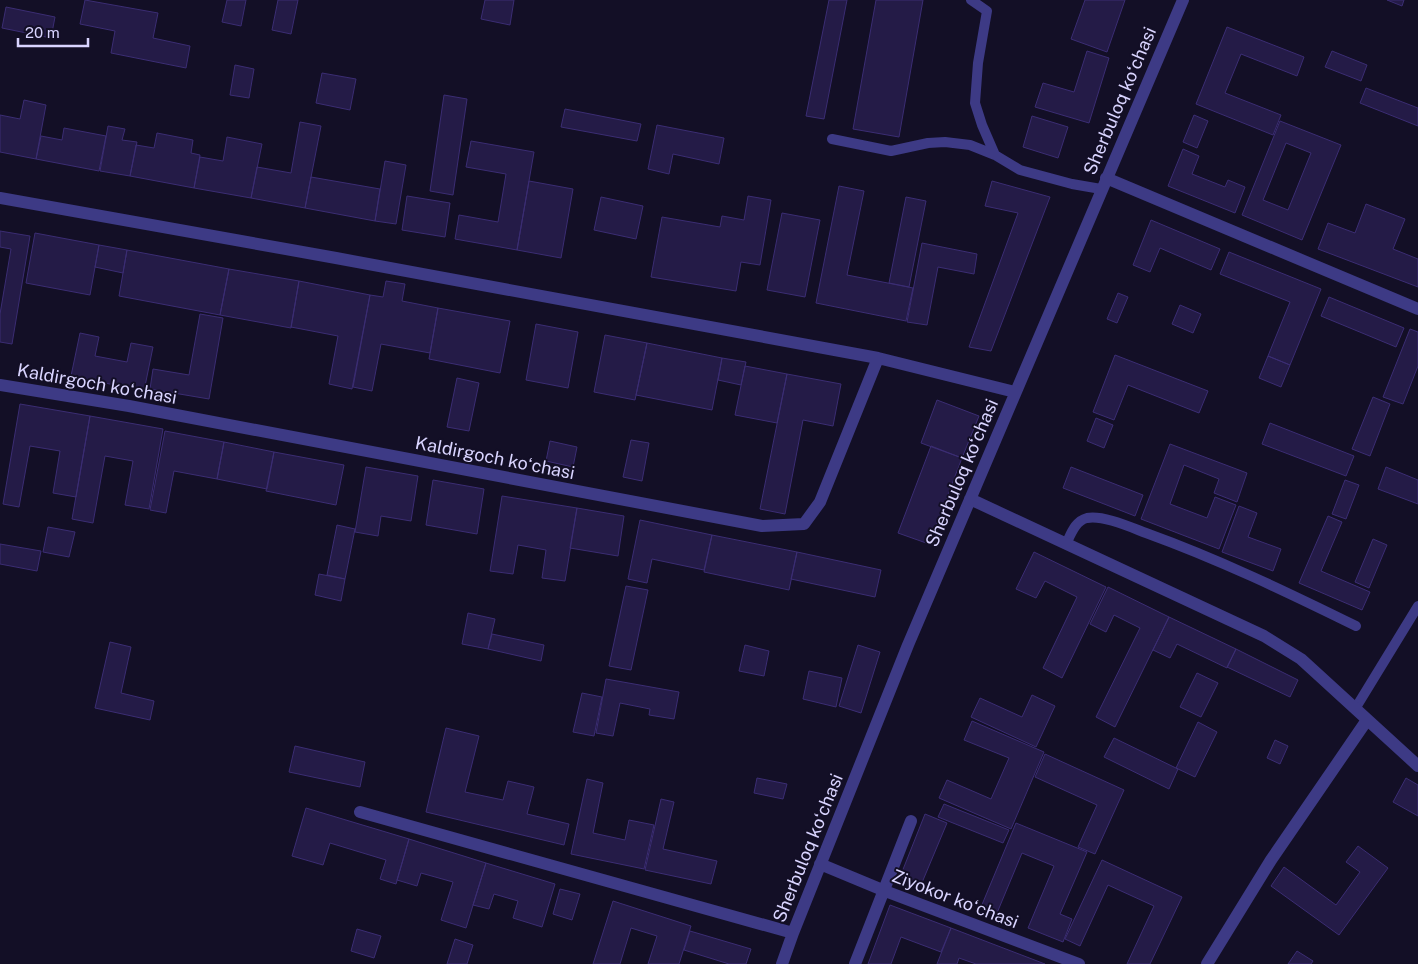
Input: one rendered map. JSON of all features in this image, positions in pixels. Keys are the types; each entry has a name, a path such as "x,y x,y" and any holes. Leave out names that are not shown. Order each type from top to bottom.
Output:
{"street":[{"name":"Sherbuloq koʻchasi","path":"782,964 908,645 1183,0"},
{"path":"1104,184 1418,309"},
{"path":"0,198 355,261 878,358 1015,392"},
{"name":"Kaldirgoch koʻchasi","path":"0,385 129,406 762,526 804,524 820,502 878,358"},
{"path":"970,499 1264,636 1301,659 1418,766"},
{"path":"1207,964 1271,860 1367,720"},
{"path":"360,812 793,933"},
{"path":"855,964 911,821"},
{"name":"Ziyokor koʻchasi","path":"820,864 885,891 1079,964"}],"lane":[{"path":"971,0 987,11 978,63 975,103 995,155"},
{"path":"832,139 891,151 928,142 970,145 995,155 1020,170 1072,184 1104,184"},
{"path":"1066,544 1078,522 1088,518 1114,521 1189,548 1292,594 1356,626"},
{"path":"1355,709 1418,606"}],"building":[{"path":"85,0 158,13 153,38 190,46 186,68 111,53 115,31 80,24"},
{"path":"227,0 246,0 241,26 222,22"},
{"path":"278,0 298,0 291,34 272,30"},
{"path":"485,0 514,0 510,25 481,19"},
{"path":"829,0 847,0 824,119 806,116"},
{"path":"876,0 923,0 899,137 853,129"},
{"path":"1085,0 1125,0 1107,52 1071,39"},
{"path":"1387,0 1404,0 1402,6"},
{"path":"6,7 55,17 51,38 2,28"},
{"path":"1227,27 1304,57 1297,76 1241,54 1225,93 1281,115 1273,135 1196,104"},
{"path":"1087,51 1109,58 1089,123 1035,107 1043,83 1074,92"},
{"path":"1332,51 1367,65 1361,81 1325,67"},
{"path":"235,65 254,69 249,98 230,95"},
{"path":"322,73 356,79 350,110 316,103"},
{"path":"1366,88 1418,108 1418,126 1360,103"},
{"path":"444,95 467,99 453,195 430,191"},
{"path":"24,100 46,105 36,159 0,152 0,115 20,119"},
{"path":"565,109 641,124 637,141 561,127"},
{"path":"1194,115 1208,121 1197,148 1183,142"},
{"path":"1032,116 1068,127 1058,158 1023,147"},
{"path":"1280,121 1341,145 1302,240 1242,215","holes":["1286,143 1311,153 1288,210 1263,200"]},
{"path":"300,122 321,126 305,208 251,198 257,167 291,173"},
{"path":"657,125 724,138 719,164 673,154 669,174 648,169"},
{"path":"108,126 125,129 122,140 137,142 130,176 100,171"},
{"path":"64,128 106,136 99,171 36,159 41,136 62,140"},
{"path":"157,133 193,140 191,153 200,155 194,188 130,176 136,145 154,148"},
{"path":"227,137 262,144 251,198 194,188 200,157 223,161"},
{"path":"471,141 534,152 517,250 455,239 459,215 498,222 506,174 466,167"},
{"path":"1183,149 1199,156 1192,174 1225,187 1228,180 1245,187 1235,213 1168,186"},
{"path":"385,161 406,165 396,224 375,221"},
{"path":"311,177 380,189 375,221 305,208"},
{"path":"529,181 573,189 561,258 517,250"},
{"path":"992,181 1050,197 991,351 969,347 1018,213 985,206"},
{"path":"839,186 864,191 847,275 913,288 906,321 816,303"},
{"path":"407,196 450,203 445,237 402,230"},
{"path":"748,196 771,200 760,265 741,262 736,291 651,277 662,217 720,227 722,216 744,220"},
{"path":"601,197 643,206 636,239 594,230"},
{"path":"906,197 926,201 909,287 889,283"},
{"path":"1366,204 1405,219 1393,249 1418,259 1418,287 1318,249 1328,223 1355,233"},
{"path":"782,213 820,220 805,297 767,290"},
{"path":"1151,220 1220,249 1211,270 1160,248 1150,272 1133,265"},
{"path":"0,231 30,236 12,344 0,342 0,314 11,249 0,247"},
{"path":"35,233 99,245 90,295 26,283"},
{"path":"922,243 977,254 974,274 938,267 927,325 907,322"},
{"path":"99,245 127,250 123,273 95,267"},
{"path":"127,250 229,269 220,315 119,296"},
{"path":"1229,252 1321,289 1290,365 1268,356 1290,302 1220,274"},
{"path":"229,269 299,281 291,328 220,315"},
{"path":"299,281 370,295 352,389 329,384 338,336 291,327"},
{"path":"386,281 405,284 402,301 438,308 430,353 381,344 372,391 353,387 370,295 383,297"},
{"path":"1118,293 1128,297 1117,323 1107,319"},
{"path":"1329,297 1404,328 1396,347 1321,316"},
{"path":"1180,305 1201,314 1193,333 1172,324"},
{"path":"438,308 510,321 500,373 429,359"},
{"path":"200,314 223,318 209,399 150,389 153,369 189,375"},
{"path":"536,324 578,332 568,388 526,380"},
{"path":"1410,329 1418,332 1418,366 1403,404 1383,397"},
{"path":"80,333 99,337 95,356 127,362 131,343 153,347 144,391 71,376"},
{"path":"605,335 647,343 635,400 594,392"},
{"path":"647,343 722,358 712,410 636,395"},
{"path":"1115,355 1208,391 1199,413 1128,385 1114,420 1093,412"},
{"path":"1268,356 1290,365 1281,387 1259,378"},
{"path":"722,358 746,362 741,385 718,380"},
{"path":"745,366 787,374 777,423 735,415"},
{"path":"787,374 841,384 833,426 803,420 785,514 760,509"},
{"path":"457,378 479,383 469,431 447,427"},
{"path":"1373,397 1390,404 1370,456 1352,449"},
{"path":"937,400 979,416 962,458 921,443"},
{"path":"20,404 90,416 76,497 53,493 60,451 30,446 19,507 3,504"},
{"path":"90,416 163,429 149,509 125,505 133,461 105,456 93,523 72,519"},
{"path":"1096,418 1113,425 1104,448 1087,441"},
{"path":"1270,423 1354,456 1346,476 1262,444"},
{"path":"165,431 224,442 217,479 174,471 166,513 150,510"},
{"path":"631,440 649,443 642,481 623,477"},
{"path":"550,441 577,447 573,467 546,461"},
{"path":"224,442 274,452 267,489 217,479"},
{"path":"1170,444 1247,473 1237,502 1214,493 1219,479 1184,465 1170,504 1207,518 1215,497 1236,505 1219,549 1141,519"},
{"path":"931,446 962,458 929,544 898,533"},
{"path":"274,452 344,465 336,505 266,491"},
{"path":"366,467 418,476 411,521 381,516 378,536 355,532"},
{"path":"1071,467 1143,495 1135,516 1063,488"},
{"path":"1386,467 1418,480 1418,504 1378,489"},
{"path":"433,480 484,489 477,534 426,525"},
{"path":"1345,480 1359,485 1346,519 1332,514"},
{"path":"502,496 577,508 565,581 542,578 546,550 518,545 513,574 490,571"},
{"path":"1239,506 1257,513 1248,537 1281,549 1273,571 1222,552"},
{"path":"577,508 624,516 618,556 570,548"},
{"path":"1328,516 1342,522 1321,571 1370,592 1362,610 1299,583"},
{"path":"640,520 712,535 704,570 652,559 647,583 628,579"},
{"path":"337,525 355,529 345,579 327,575"},
{"path":"48,527 75,532 69,557 43,552"},
{"path":"712,535 797,552 789,590 704,572"},
{"path":"1373,539 1387,545 1369,588 1355,582"},
{"path":"0,544 41,551 37,571 0,564"},
{"path":"797,552 881,570 875,597 791,579"},
{"path":"1034,552 1106,587 1062,678 1043,668 1077,597 1045,581 1036,598 1016,589"},
{"path":"319,574 345,579 341,601 315,595"},
{"path":"626,586 648,590 631,670 609,666"},
{"path":"1108,587 1169,617 1115,727 1096,717 1140,628 1114,615 1106,632 1090,624"},
{"path":"468,613 495,619 488,649 462,644"},
{"path":"1169,617 1236,649 1227,668 1177,644 1170,658 1153,650"},
{"path":"492,634 544,645 541,661 488,649"},
{"path":"110,642 131,647 121,693 154,701 150,720 95,708"},
{"path":"745,645 769,651 764,676 739,671"},
{"path":"858,645 880,652 861,713 839,706"},
{"path":"1236,649 1298,680 1290,697 1227,667"},
{"path":"809,671 842,678 836,707 803,699"},
{"path":"1197,673 1218,683 1201,717 1180,707"},
{"path":"606,679 679,692 674,719 649,715 650,709 620,703 613,736 596,733"},
{"path":"582,693 602,697 594,736 573,732"},
{"path":"1032,695 1055,706 1036,747 971,717 980,698 1022,717"},
{"path":"972,721 1044,752 1011,829 939,798 947,780 991,799 1009,758 964,740"},
{"path":"1198,722 1217,732 1195,777 1176,768"},
{"path":"446,728 479,736 465,792 503,800 508,781 534,787 527,814 569,824 564,845 426,812"},
{"path":"1114,738 1178,769 1169,789 1104,757"},
{"path":"1275,740 1288,746 1280,764 1267,758"},
{"path":"295,746 365,762 360,787 289,772"},
{"path":"1045,754 1124,790 1095,854 1078,847 1097,805 1035,777"},
{"path":"757,778 787,784 783,799 754,793"},
{"path":"1406,778 1418,785 1418,816 1393,802"},
{"path":"587,779 603,783 593,833 625,840 629,820 654,825 644,869 571,854"},
{"path":"661,799 674,802 663,849 717,861 711,884 645,870"},
{"path":"944,804 1009,830 1003,843 938,817"},
{"path":"306,808 409,839 396,884 380,879 386,860 330,843 323,865 292,856"},
{"path":"925,814 947,823 921,885 900,877"},
{"path":"1016,823 1087,852 1060,914 1072,919 1063,942 1028,928 1054,866 1022,853 997,913 981,907"},
{"path":"409,839 486,863 466,928 441,920 453,882 421,873 417,886 397,880"},
{"path":"1358,846 1388,868 1339,935 1271,886 1284,867 1336,905 1360,872 1346,862"},
{"path":"1102,860 1182,897 1150,964 1127,964 1154,906 1108,885 1080,946 1065,939"},
{"path":"486,863 555,884 542,927 513,918 518,901 494,894 489,909 473,905"},
{"path":"560,889 580,894 572,920 553,914"},
{"path":"613,901 691,926 679,964 648,964 657,936 631,928 620,964 593,964"},
{"path":"890,905 951,928 941,952 901,937 891,964 868,964"},
{"path":"951,928 1045,964 976,964 959,958 957,964 937,964"},
{"path":"357,929 381,936 374,958 351,951"},
{"path":"690,931 751,949 746,964 729,964 684,950"},
{"path":"455,939 473,945 467,964 447,964"},
{"path":"1297,951 1313,961 1311,964 1288,964"}]}
